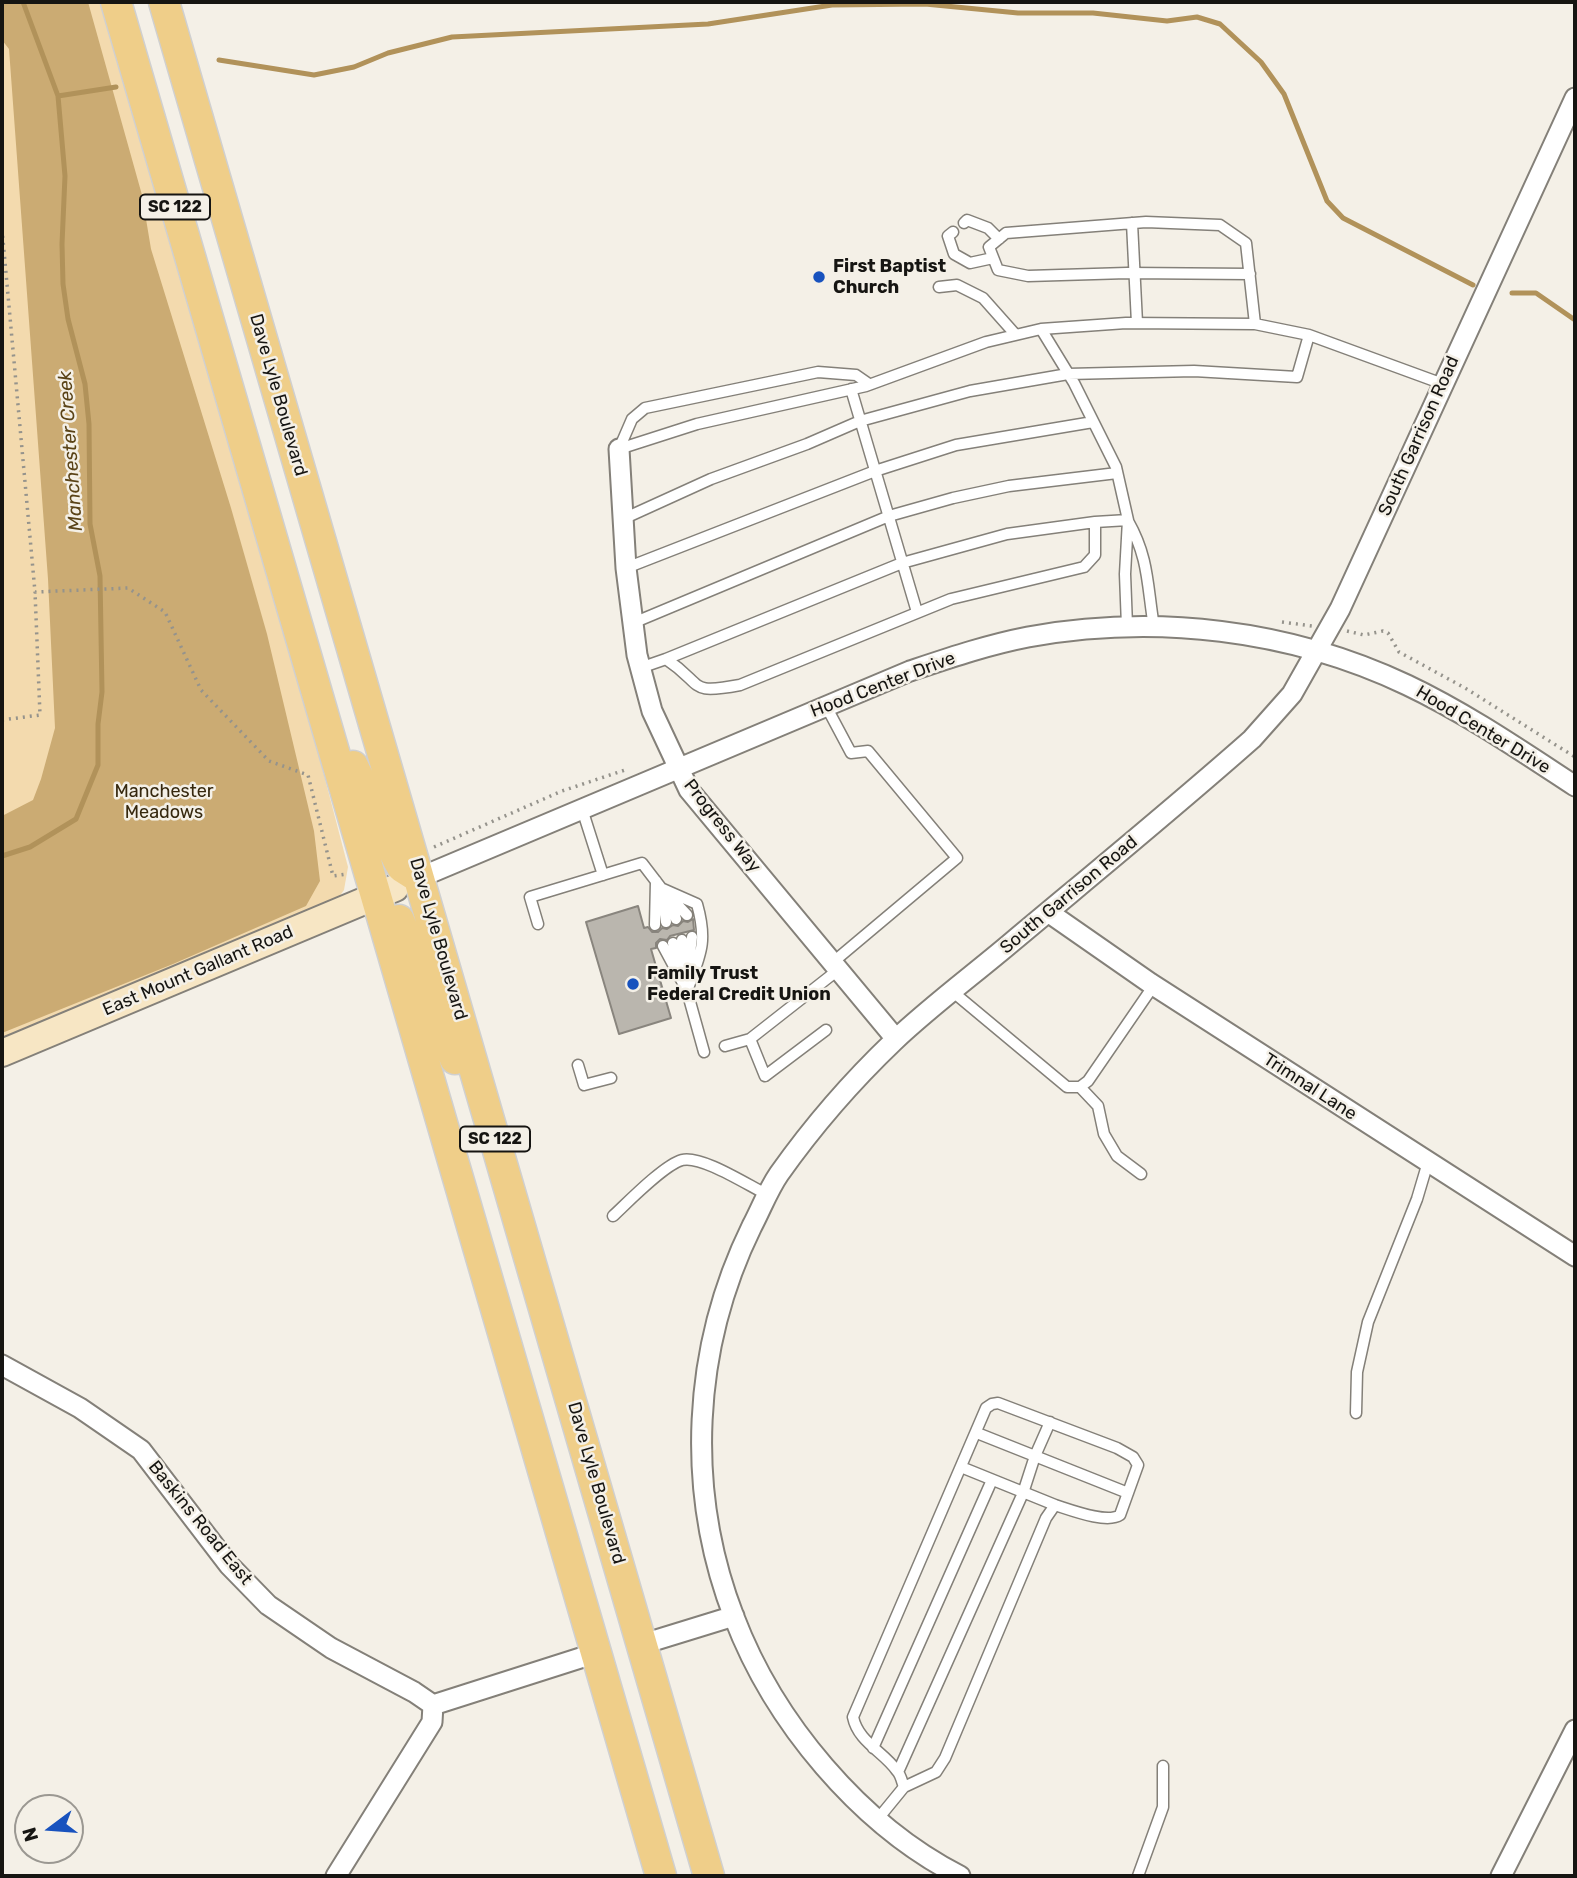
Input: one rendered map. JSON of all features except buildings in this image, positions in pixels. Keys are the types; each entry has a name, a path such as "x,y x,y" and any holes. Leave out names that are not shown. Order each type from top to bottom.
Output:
{"main road":[{"name":"Dave Lyle Boulevard","path":"116,2 312,676 517,1212 709,1876"},
{"name":"Dave Lyle Boulevard","path":"164,2 389,883 596,1653 661,1876"},
{"path":"312,676 402,867 389,883 391,903 517,1212"}],"street":[{"name":"South Garrison Road","path":"960,1876 937,1865 888,1831 825,1768 777,1702 745,1647 725,1594 711,1538 700,1443 705,1376 718,1314 740,1250 777,1177 839,1097 896,1039 1252,739 1292,694 1364,559 1575,98"},
{"name":"Progress Way","path":"619,449 626,568 640,668 652,711 689,790 896,1039"},
{"name":"Hood Center Drive","path":"389,883 582,809 910,671 968,652 1026,638 1086,629 1154,626 1229,632 1317,651 1394,679 1446,704 1575,786"},
{"name":"East Mount Gallant Road","path":"2,1054 389,883"},
{"name":"Trimnal Lane","path":"1048,912 1154,985 1575,1256"},
{"name":"Baskins Road East","path":"2,1365 80,1408 141,1450 229,1565 268,1605 331,1648 433,1705"},
{"path":"643,1644 734,1616"},
{"path":"336,1876 432,1723 433,1705 596,1653"},
{"path":"1501,1876 1575,1730"}],"lane":[{"path":"964,223 967,220 988,228 999,239"},
{"path":"1127,224 1137,323"},
{"path":"1250,274 1028,276 998,270 989,247 1006,233 1127,224 1220,225 1246,243 1250,274 1255,324"},
{"path":"953,232 948,236 954,254 970,263 993,258"},
{"path":"939,287 957,285 983,298 1015,334"},
{"path":"619,449 697,424 869,384 1015,334 1041,329 1137,323 1255,324 1309,335 1443,384"},
{"path":"1041,329 1068,374 1117,472 1128,520 1140,542 1145,560 1154,626"},
{"path":"623,519 711,479 807,444 860,421 970,391 1068,374 1194,371 1297,377 1309,335"},
{"path":"619,449 632,419 645,408 818,372 856,375 869,384"},
{"path":"851,389 917,612"},
{"path":"626,568 875,471 956,445 1093,422"},
{"path":"633,623 888,516 1009,485 1117,472"},
{"path":"640,668 902,563 1007,534 1128,520"},
{"path":"1127,626 1125,574 1128,520"},
{"path":"666,659 681,669 697,688 708,691 740,685 951,599 1084,567 1094,555 1096,522"},
{"path":"725,1046 750,1039 957,858 868,751 851,753 826,706"},
{"path":"582,809 603,875"},
{"path":"538,925 530,897 642,863 659,885 668,897 671,920 659,885"},
{"path":"659,885 697,904 702,922 704,946 687,990"},
{"path":"687,990 677,942 704,1052"},
{"path":"953,992 1068,1087 1080,1087 1088,1081 1154,985"},
{"path":"750,1039 765,1076 826,1030"},
{"path":"578,1065 584,1085 611,1078"},
{"path":"1080,1087 1098,1107 1104,1134 1117,1156 1142,1174"},
{"path":"613,1216 652,1180 682,1160 701,1161 768,1195"},
{"path":"1356,1413 1357,1372 1368,1322 1397,1251 1428,1162"},
{"path":"904,1787 898,1772 873,1748 855,1725 853,1717 986,1408 998,1403 1050,1422 1117,1448 1133,1457 1138,1465 1120,1515 1105,1519 1055,1506 961,1467"},
{"path":"898,1772 1023,1493 1050,1422"},
{"path":"976,1433 1128,1493"},
{"path":"873,1748 992,1480"},
{"path":"877,1820 904,1787 936,1772 945,1758 1046,1518 1055,1506"},
{"path":"1138,1876 1163,1807 1163,1766"}],"path":[{"path":"2,229 35,592 40,715 2,720"},
{"path":"35,592 128,588 165,612 201,690 268,761 308,775 333,876 389,883"},
{"path":"1346,631 1364,635 1383,631 1388,633 1399,652 1465,688 1575,757"}],"green space":[{"name":"Manchester Meadows","path":"2,2 107,2 248,483 348,867 344,890 329,911 2,1046"},
{"name":"Manchester Meadows","path":"2,2 88,2 142,195 151,249 267,634 314,831 320,881 306,906 173,964 2,1033 2,816 33,800 55,728 48,579 9,49 2,40"}],"waterway":[{"name":"Manchester Creek","path":"2,856 30,847 76,819 98,765 98,724 102,692 100,576 90,524 89,424 85,384 68,319 63,284 65,176 58,96 23,2"},
{"path":"219,60 314,75 354,67 388,53 452,37 708,24 832,5 925,4 1018,13 1093,13 1167,21 1197,17 1220,24 1261,62 1284,94 1327,201 1343,218 1473,285"},
{"path":"58,96 116,87"},
{"path":"1512,293 1536,293 1575,320"}],"place":[{"name":"First Baptist Church","path":"819,277"},
{"name":"Family Trust Federal Credit Union","path":"633,984"}]}
